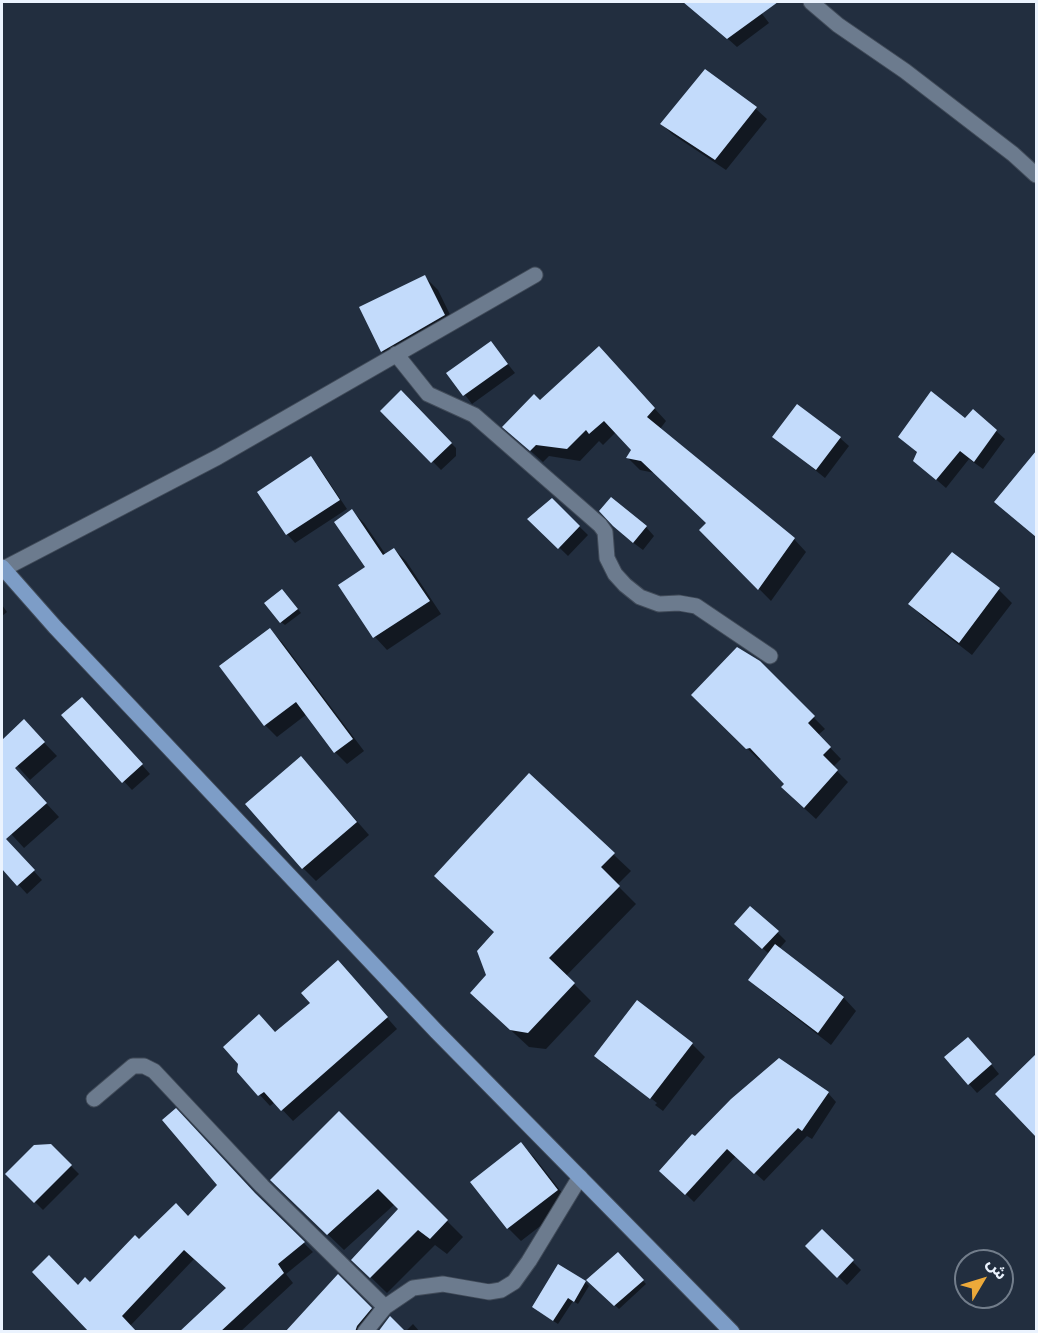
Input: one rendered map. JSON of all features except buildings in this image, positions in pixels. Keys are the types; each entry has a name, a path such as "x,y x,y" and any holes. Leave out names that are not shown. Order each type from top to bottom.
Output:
{"main road":[{"path":"2,568 436,1031 732,1332"}],"street":[{"path":"811,2 838,25 905,71 1013,154 1036,176"},
{"path":"2,568 218,457 535,275"},
{"path":"396,354 428,394 474,415 600,525 605,532 607,558 615,574 625,585 640,597 659,604 679,603 696,606 770,656"},
{"path":"94,1099 133,1066 144,1066 154,1071 262,1186 385,1307"},
{"path":"365,1332 385,1307 413,1288 443,1284 489,1292 501,1290 514,1282 580,1177"}]}
